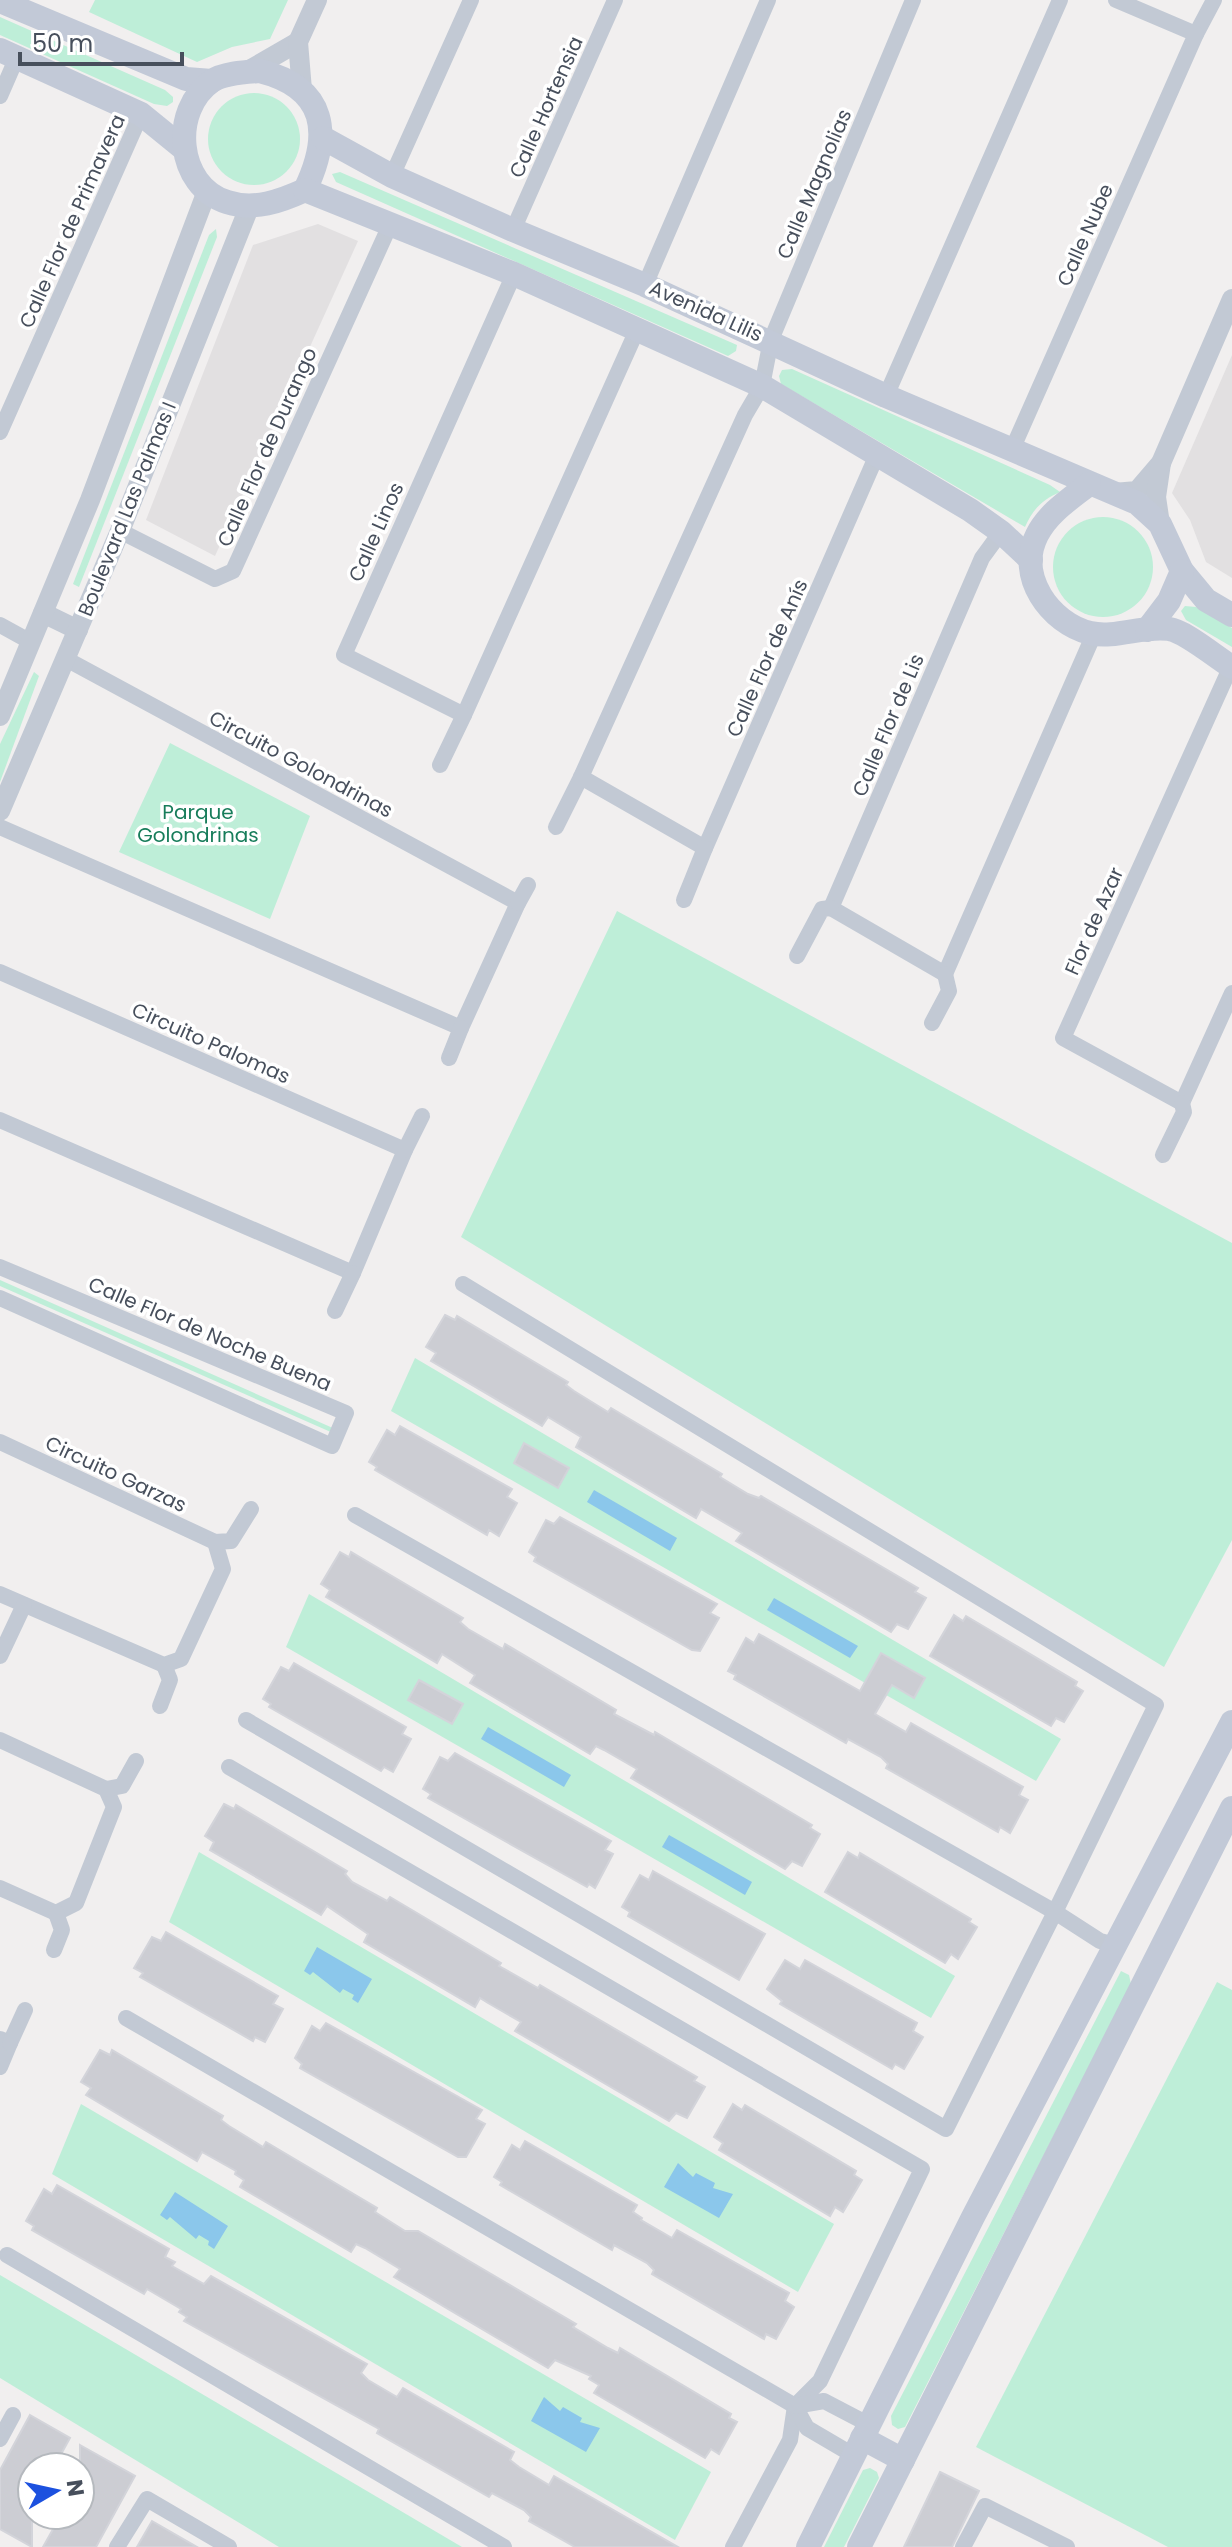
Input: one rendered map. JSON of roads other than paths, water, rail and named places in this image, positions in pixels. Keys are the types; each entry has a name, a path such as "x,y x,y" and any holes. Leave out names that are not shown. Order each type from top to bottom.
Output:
{"main road":[{"path":"7,2 186,79 212,81 246,72 281,76 302,90 317,110 323,138 317,165 305,190 275,203 250,205 227,202 207,191 188,167 184,149 186,112 212,81"},
{"path":"8,54 141,114 184,149"},
{"name":"Avenida Lilis","path":"323,138 392,176 771,340 886,396 1089,484"},
{"path":"305,190 514,274 762,386 1001,532 1031,560"},
{"path":"1231,666 1172,629 1094,634 1067,625 1043,604 1031,560 1036,536 1053,512 1089,484 1114,493 1137,503 1160,524 1182,571 1206,600 1232,615"},
{"path":"1147,630 1169,601 1182,571"},
{"path":"808,2547 1232,1722"},
{"path":"859,2547 1232,1808"},
{"path":"1116,1945 1154,1967"},
{"path":"861,2439 903,2460"}],"street":[{"path":"302,90 298,42 317,0"},
{"path":"392,176 471,0"},
{"name":"Calle Hortensia","path":"513,230 615,0"},
{"path":"645,285 768,0"},
{"name":"Calle Magnolias","path":"581,777 745,415 762,386 771,340 913,0"},
{"path":"886,396 1060,0"},
{"path":"1116,0 1196,34"},
{"name":"Calle Nube","path":"1011,452 1196,34 1214,0"},
{"path":"246,72 298,42"},
{"path":"0,96 8,54"},
{"name":"Calle Flor de Primavera","path":"0,432 141,114"},
{"name":"Boulevard Las Palmas I","path":"0,716 207,191"},
{"name":"Boulevard Las Palmas I","path":"0,811 120,531 250,205"},
{"name":"Calle Flor de Durango","path":"120,531 215,579 233,571 390,225"},
{"name":"Calle Linos","path":"464,715 344,655 514,274"},
{"path":"1160,524 1156,497 1161,463 1232,299"},
{"path":"440,765 637,330"},
{"name":"Calle Flor de Anís","path":"684,900 867,484 876,457"},
{"path":"1114,493 1137,491 1161,463"},
{"name":"Calle Flor de Lis","path":"797,956 822,909 831,908 982,558 1001,532"},
{"path":"43,613 78,630"},
{"path":"0,625 31,642"},
{"path":"932,1023 949,991 945,974 1094,634"},
{"name":"Circuito Golondrinas","path":"66,659 518,903"},
{"name":"Flor de Azar","path":"1182,1103 1063,1038 1231,666"},
{"path":"556,827 581,777 705,848"},
{"path":"0,827 461,1028"},
{"path":"449,1058 528,885"},
{"path":"831,908 945,974"},
{"name":"Circuito Palomas","path":"0,972 405,1150"},
{"path":"1163,1155 1184,1112 1182,1103 1232,993"},
{"path":"335,1311 422,1116"},
{"path":"0,1120 353,1273"},
{"name":"Calle Flor de Noche Buena","path":"0,1267 346,1413 332,1446 0,1298"},
{"path":"246,1720 946,2129 1156,1705 463,1284"},
{"name":"Circuito Garzas","path":"0,1442 215,1542"},
{"path":"0,1594 164,1665 181,1659 223,1569 215,1542 231,1541 251,1509"},
{"path":"355,1515 1055,1912 1100,1941 1116,1945"},
{"path":"0,1656 24,1605"},
{"path":"160,1706 170,1680 164,1665"},
{"path":"0,1740 106,1789 122,1786 136,1761"},
{"path":"229,1767 922,2169 820,2381 795,2406 790,2440 733,2547"},
{"path":"56,1913 76,1903 114,1807 106,1789"},
{"path":"0,1888 56,1913 62,1930 54,1950"},
{"path":"0,2067 5,2041 25,2010"},
{"path":"126,2018 795,2406 807,2428 861,2439"},
{"path":"7,2255 504,2547"},
{"path":"795,2406 824,2401 861,2439"},
{"path":"0,2439 13,2415"},
{"path":"117,2547 147,2499 229,2547"},
{"path":"963,2547 985,2506 1067,2547"}],"water":[{"path":"594,1490 677,1538 670,1551 587,1502"},
{"path":"774,1598 858,1646 850,1658 767,1610"},
{"path":"488,1727 571,1775 564,1787 481,1739"},
{"path":"669,1835 752,1882 745,1895 662,1847"},
{"path":"317,1947 372,1979 358,2003 352,1999 354,1995 343,1989 340,1993 313,1972 310,1975 304,1971"},
{"path":"678,2163 693,2177 696,2173 715,2183 713,2188 733,2194 719,2218 664,2187"},
{"path":"175,2192 228,2226 214,2249 208,2245 209,2241 199,2235 196,2239 170,2217 167,2220 160,2215"},
{"path":"544,2397 560,2411 563,2407 582,2418 580,2422 600,2428 586,2452 531,2421"}],"park label":[{"name":"Parque Golondrinas","path":"198,824"}]}
